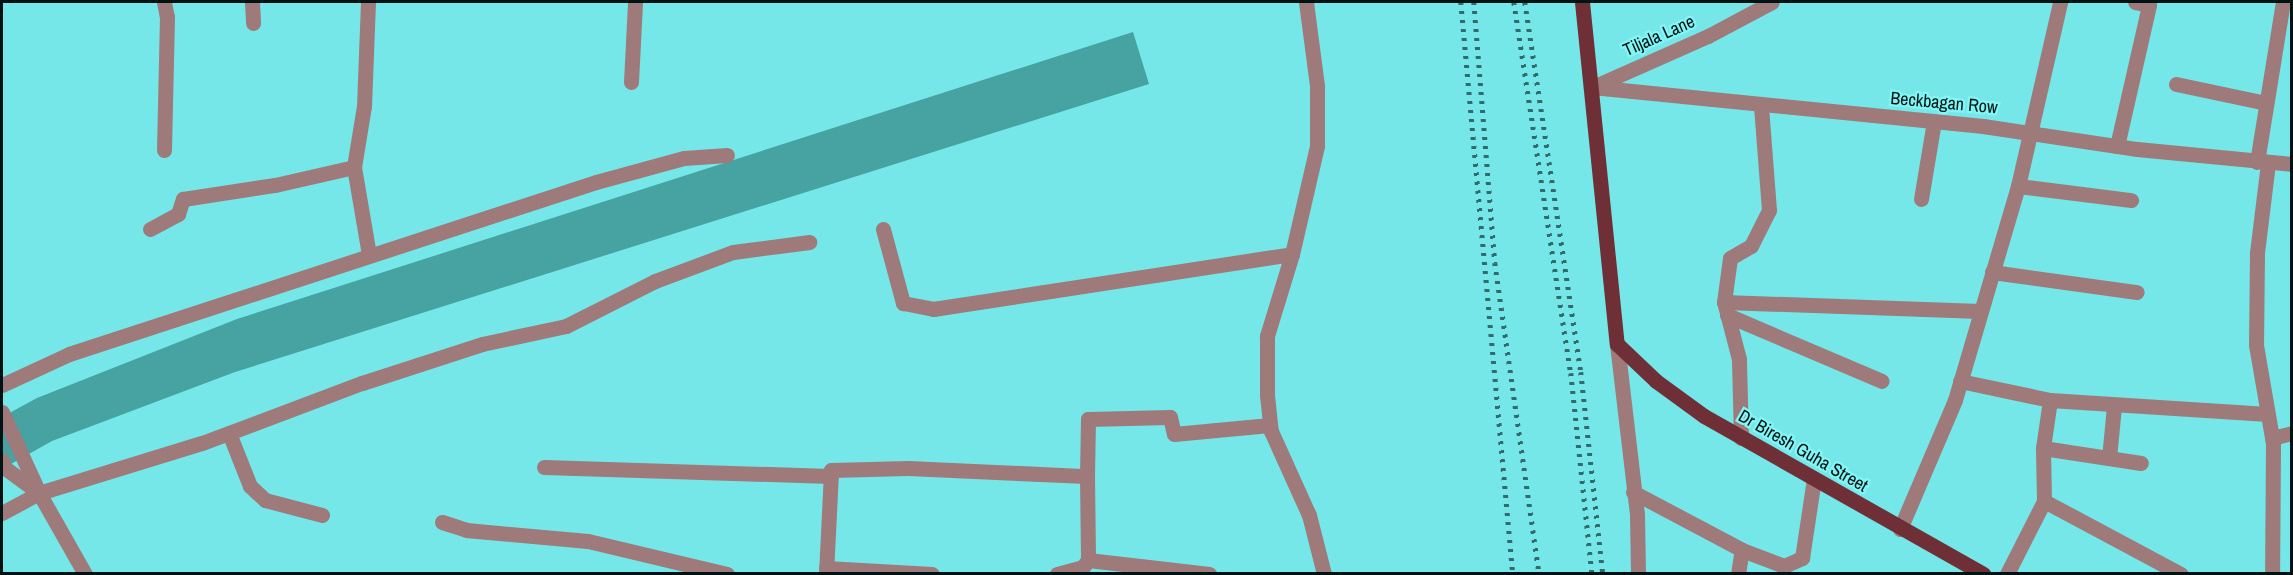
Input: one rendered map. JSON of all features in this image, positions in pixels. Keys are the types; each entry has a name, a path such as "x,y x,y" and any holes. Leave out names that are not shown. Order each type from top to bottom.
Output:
{"main road":[{"path":"1582,2 1617,344"},
{"name":"Dr Biresh Guha Street","path":"1617,344 1656,381 1742,438 1900,529 1983,573"}],"street":[{"path":"164,2 164,150"},
{"path":"252,2 253,23"},
{"path":"368,2 364,106 354,167 369,255"},
{"path":"631,82 635,2"},
{"path":"1305,2 1315,58 1317,146 1292,254 1267,336 1270,425 1281,460 1309,515 1324,573"},
{"name":"Tiljala Lane","path":"1592,87 1708,36 1745,8 1772,2"},
{"path":"1900,529 1960,381 2018,186 2060,2"},
{"path":"2117,146 2149,5 2135,2"},
{"path":"2272,573 2272,438 2256,345 2266,103 2283,2"},
{"path":"2176,84 2266,103"},
{"name":"Beckbagan Row","path":"1592,87 1761,106 1934,121 2030,132 2117,146 2263,163 2292,164"},
{"path":"1742,438 1739,359 1725,308 1730,258 1750,246 1769,210 1761,106"},
{"path":"1922,199 1934,121"},
{"path":"2,385 69,354 596,182 684,158 728,155"},
{"path":"150,229 178,214 183,199 275,185 354,167"},
{"path":"2018,186 2131,200"},
{"path":"883,229 903,303 933,309 1292,254"},
{"path":"2,513 39,493 229,433 362,383 482,344 566,326 655,281 733,252 809,243"},
{"path":"1992,272 2137,292"},
{"path":"1725,308 1980,311"},
{"path":"1725,308 1882,381"},
{"path":"1617,344 1633,492 1638,573"},
{"path":"1960,381 2050,400 2114,406 2268,414"},
{"path":"2007,573 2044,501 2043,448 2050,400"},
{"path":"2109,459 2114,406"},
{"path":"3,414 24,455 39,493 85,573"},
{"path":"1057,573 1083,567 1088,560 1088,419 1170,417 1174,434 1270,425"},
{"path":"229,433 250,486 265,500 321,515"},
{"path":"2272,438 2292,433"},
{"path":"2043,448 2141,463"},
{"path":"3,464 39,493"},
{"path":"544,467 831,476"},
{"path":"932,573 826,571 831,470 908,468 1087,476"},
{"path":"1633,492 1742,550 1784,566 1802,558 1814,479"},
{"path":"2044,501 2181,573"},
{"path":"442,522 466,530 588,542 727,573"},
{"path":"1738,573 1742,550"},
{"path":"1088,560 1209,573"}],"water":[{"path":"1133,32 1149,84 235,372 52,441 2,469 2,417 37,398 237,319"}],"railway":[{"path":"1461,2 1513,574"},
{"path":"1474,2 1495,263 1539,574"},
{"path":"1514,2 1571,373 1592,574"},
{"path":"1525,2 1581,372 1603,574"}]}
